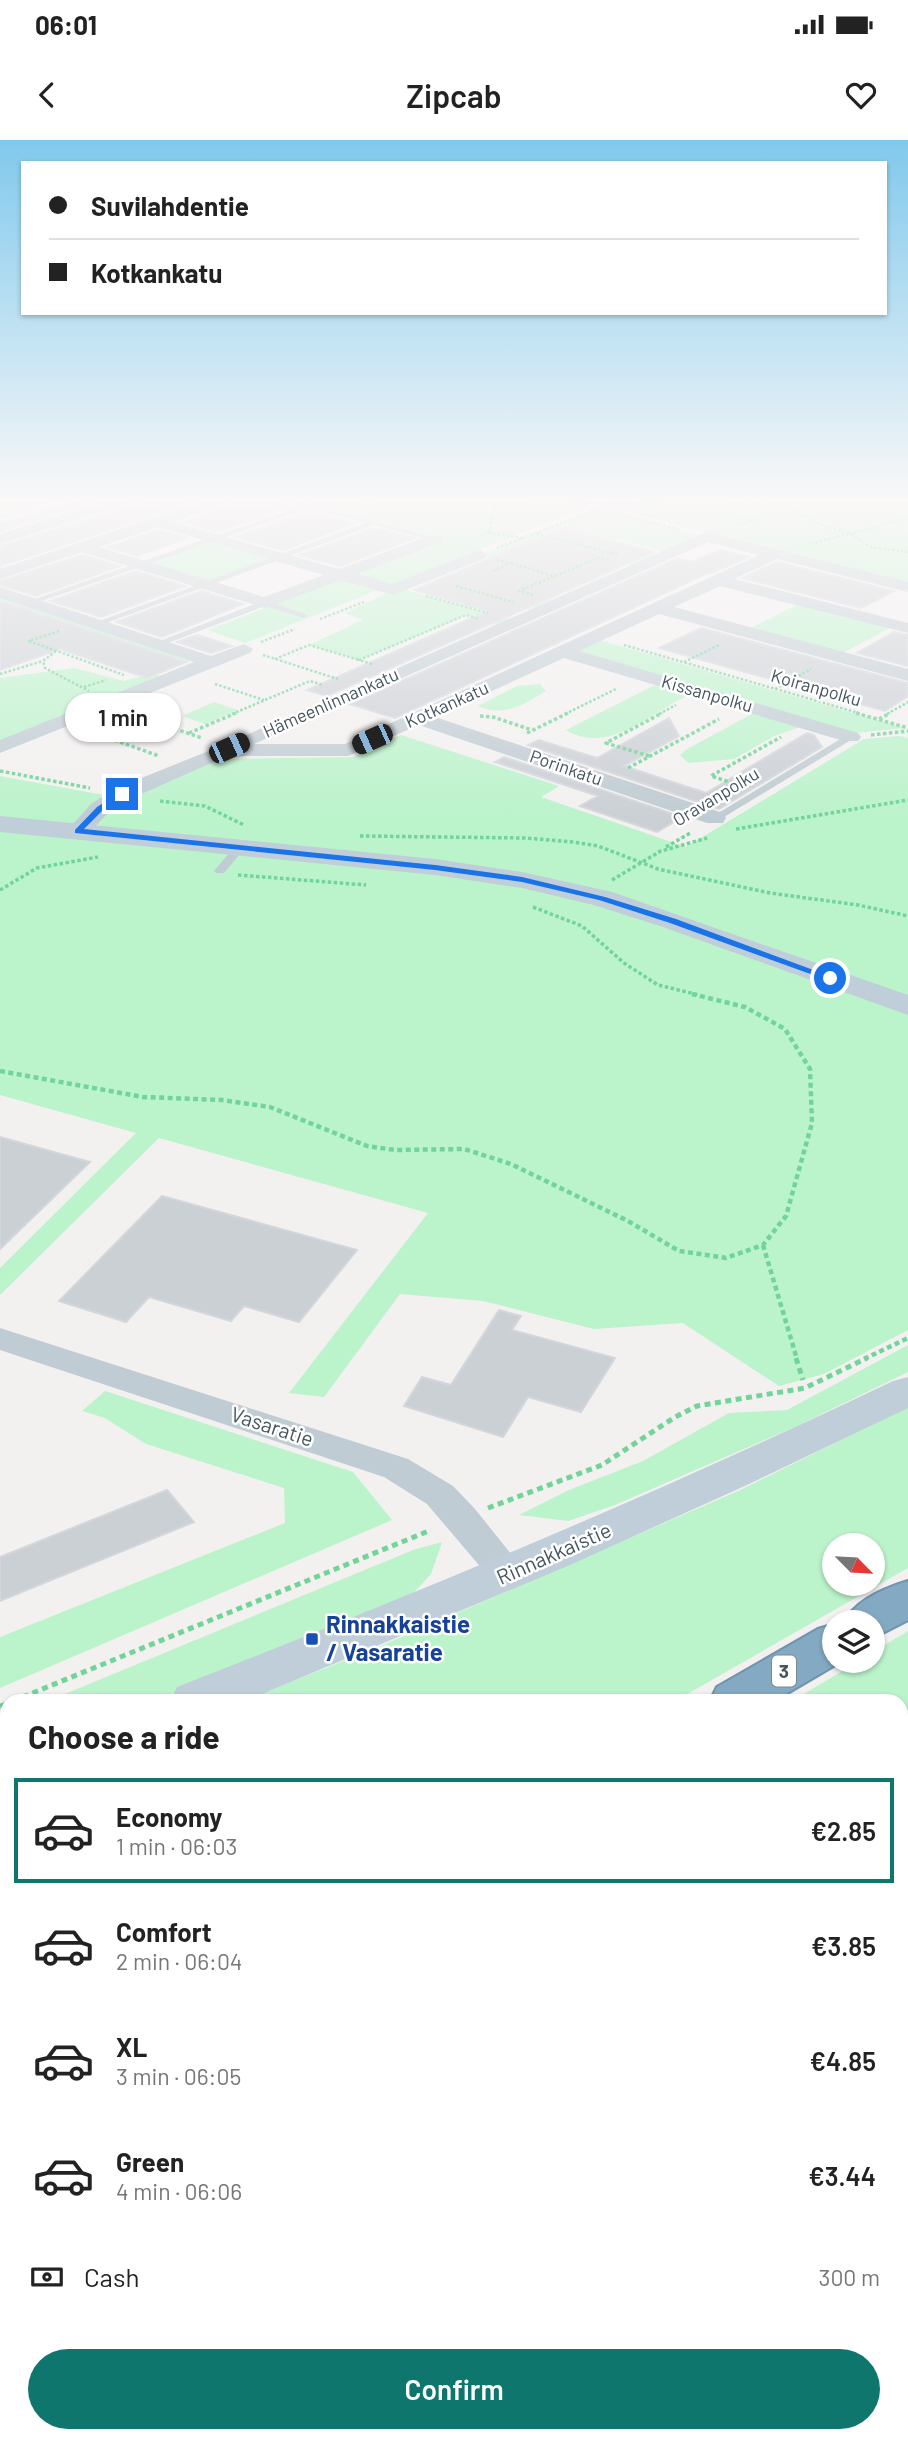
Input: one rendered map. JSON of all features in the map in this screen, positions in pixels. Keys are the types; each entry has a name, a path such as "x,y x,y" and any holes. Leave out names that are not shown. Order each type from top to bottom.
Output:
{"highway":[{"path":"885,1612 908,1598"},
{"name":"3","path":"746,1694 822,1650"}],"street":[{"path":"37,604 211,662"},
{"name":"Hämeenlinnankatu","path":"227,749 553,604"},
{"name":"Kotkankatu","path":"78,831 99,809 122,794 227,749 348,750 665,604"},
{"path":"814,604 908,628"},
{"path":"657,608 908,675"},
{"path":"0,747 244,649"},
{"name":"Kissanpolku","path":"564,652 851,737"},
{"name":"Porinkatu","path":"418,718 604,781 718,829"},
{"path":"0,824 78,831 243,837 490,874 561,888 673,921 908,1006"},
{"name":"Vasaratie","path":"0,1339 396,1468 440,1495 508,1574"},
{"name":"Rinnakkaistie","path":"212,1694 508,1574 775,1457 908,1391"}],"lane":[{"path":"94,624 147,604"},
{"path":"157,644 261,604"},
{"path":"270,604 304,615"},
{"name":"Oravanpolku","path":"718,829 759,792 851,737"},
{"path":"220,871 243,837"}],"path":[{"path":"454,604 516,621"},
{"path":"521,604 541,610"},
{"path":"60,631 29,641 131,677"},
{"name":"Koiranpolku","path":"596,637 908,729"},
{"path":"275,659 309,645 359,660"},
{"path":"244,649 358,691"},
{"path":"0,674 43,660 56,651"},
{"path":"775,689 836,656"},
{"path":"43,660 45,668 74,682"},
{"path":"184,673 265,700"},
{"path":"501,746 643,675"},
{"path":"187,733 310,681 358,691"},
{"path":"649,756 606,743 701,692"},
{"path":"879,719 908,702"},
{"path":"446,705 533,730"},
{"path":"604,781 744,705"},
{"path":"148,711 136,716 227,749"},
{"path":"63,722 187,766"},
{"path":"759,792 711,776 789,733 796,735 813,725"},
{"path":"851,737 908,729"},
{"path":"0,771 96,790"},
{"path":"658,852 718,829 908,800"},
{"path":"148,801 205,806 243,837"},
{"name":"Oravanpolku","path":"611,880 658,852 718,829"},
{"path":"354,835 524,838 573,842 598,846 639,863 770,894 858,905 908,916"},
{"path":"0,890 37,868 82,858 104,857"},
{"path":"220,871 245,876 367,885"},
{"path":"0,1071 27,1073 143,1097 222,1100 270,1107 367,1146 395,1150 464,1149 511,1164 628,1221 679,1251 726,1258 763,1245 786,1216 813,1123 810,1069 785,1029 745,1007 658,985 624,963 582,926 522,905"},
{"path":"763,1245 803,1380"}],"green space":[{"path":"0,604 29,604 195,659 172,668 0,611"},
{"path":"274,604 341,604 245,643 208,630"},
{"path":"363,604 457,604 516,621 504,626 466,615 359,660 309,645 363,620 345,613"},
{"path":"521,604 553,604 541,610"},
{"path":"798,604 813,604 895,625 843,653 745,631"},
{"path":"599,640 905,728 854,733 814,722 774,736 734,759 688,763 680,755 689,748 763,708 727,695 706,691 694,693 675,702 622,732 595,738 580,736 566,730 665,680 573,653"},
{"path":"74,668 124,681 154,673 160,676 0,742 0,678"},
{"path":"540,684 546,691 513,708 496,711 478,706 517,686"},
{"path":"214,702 237,710 205,724 182,716"},
{"path":"401,735 559,786 541,797 686,847 864,739 899,736 908,738 908,1330 824,1374 779,1386 683,1323 594,1329 483,1301 400,1294 324,1397 289,1393 428,1213 159,1138 0,1295 0,1268 136,1133 0,1095 0,776 126,799 214,759 354,757"},
{"path":"908,1345 908,1372 797,1426 615,1505 568,1521 519,1515 569,1490 643,1461 729,1413 787,1410"},
{"path":"105,1391 353,1472 392,1520 0,1688 0,1637 285,1523 284,1488 146,1444 105,1418 82,1411"},
{"path":"908,1407 908,1568 886,1581 886,1533 822,1533 822,1596 859,1596 834,1610 822,1610 822,1617 687,1694 261,1694 381,1646 738,1491"},
{"path":"442,1542 431,1574 408,1599 361,1619 171,1694 65,1694 413,1550"},
{"path":"908,1631 908,1694 804,1694 839,1673 885,1673 885,1645"}],"building":[{"path":"0,604 11,604 186,662 147,678 60,649 0,670"},
{"path":"61,604 135,604 101,617"},
{"path":"164,604 242,604 162,637 116,622"},
{"path":"465,604 535,604 327,696 307,690 488,611"},
{"path":"574,604 640,604 395,718 350,704"},
{"path":"847,604 868,604 861,608"},
{"path":"701,628 908,683 908,696 885,711 659,648"},
{"path":"894,632 908,635 908,666 857,653"},
{"path":"197,635 232,646 211,653 177,642"},
{"path":"669,718 679,736 624,766 706,793 807,733 814,735 822,747 719,809 528,745 539,740 597,758"},
{"path":"504,757 682,817 657,832 580,806 598,796 495,762"},
{"path":"0,1137 90,1162 0,1249"},
{"path":"162,1196 357,1250 299,1322 244,1306 231,1321 149,1297 126,1322 59,1301"},
{"path":"499,1310 521,1316 512,1330 615,1358 581,1412 528,1397 503,1437 404,1406 422,1377 451,1385"},
{"path":"167,1490 194,1522 0,1601 0,1557"}],"place":[{"name":"Rinnakkaistie / Vasaratie","path":"312,1639"}],"route":[{"path":"122,794 99,809 78,831 435,867 522,880 602,898 830,978"}]}
